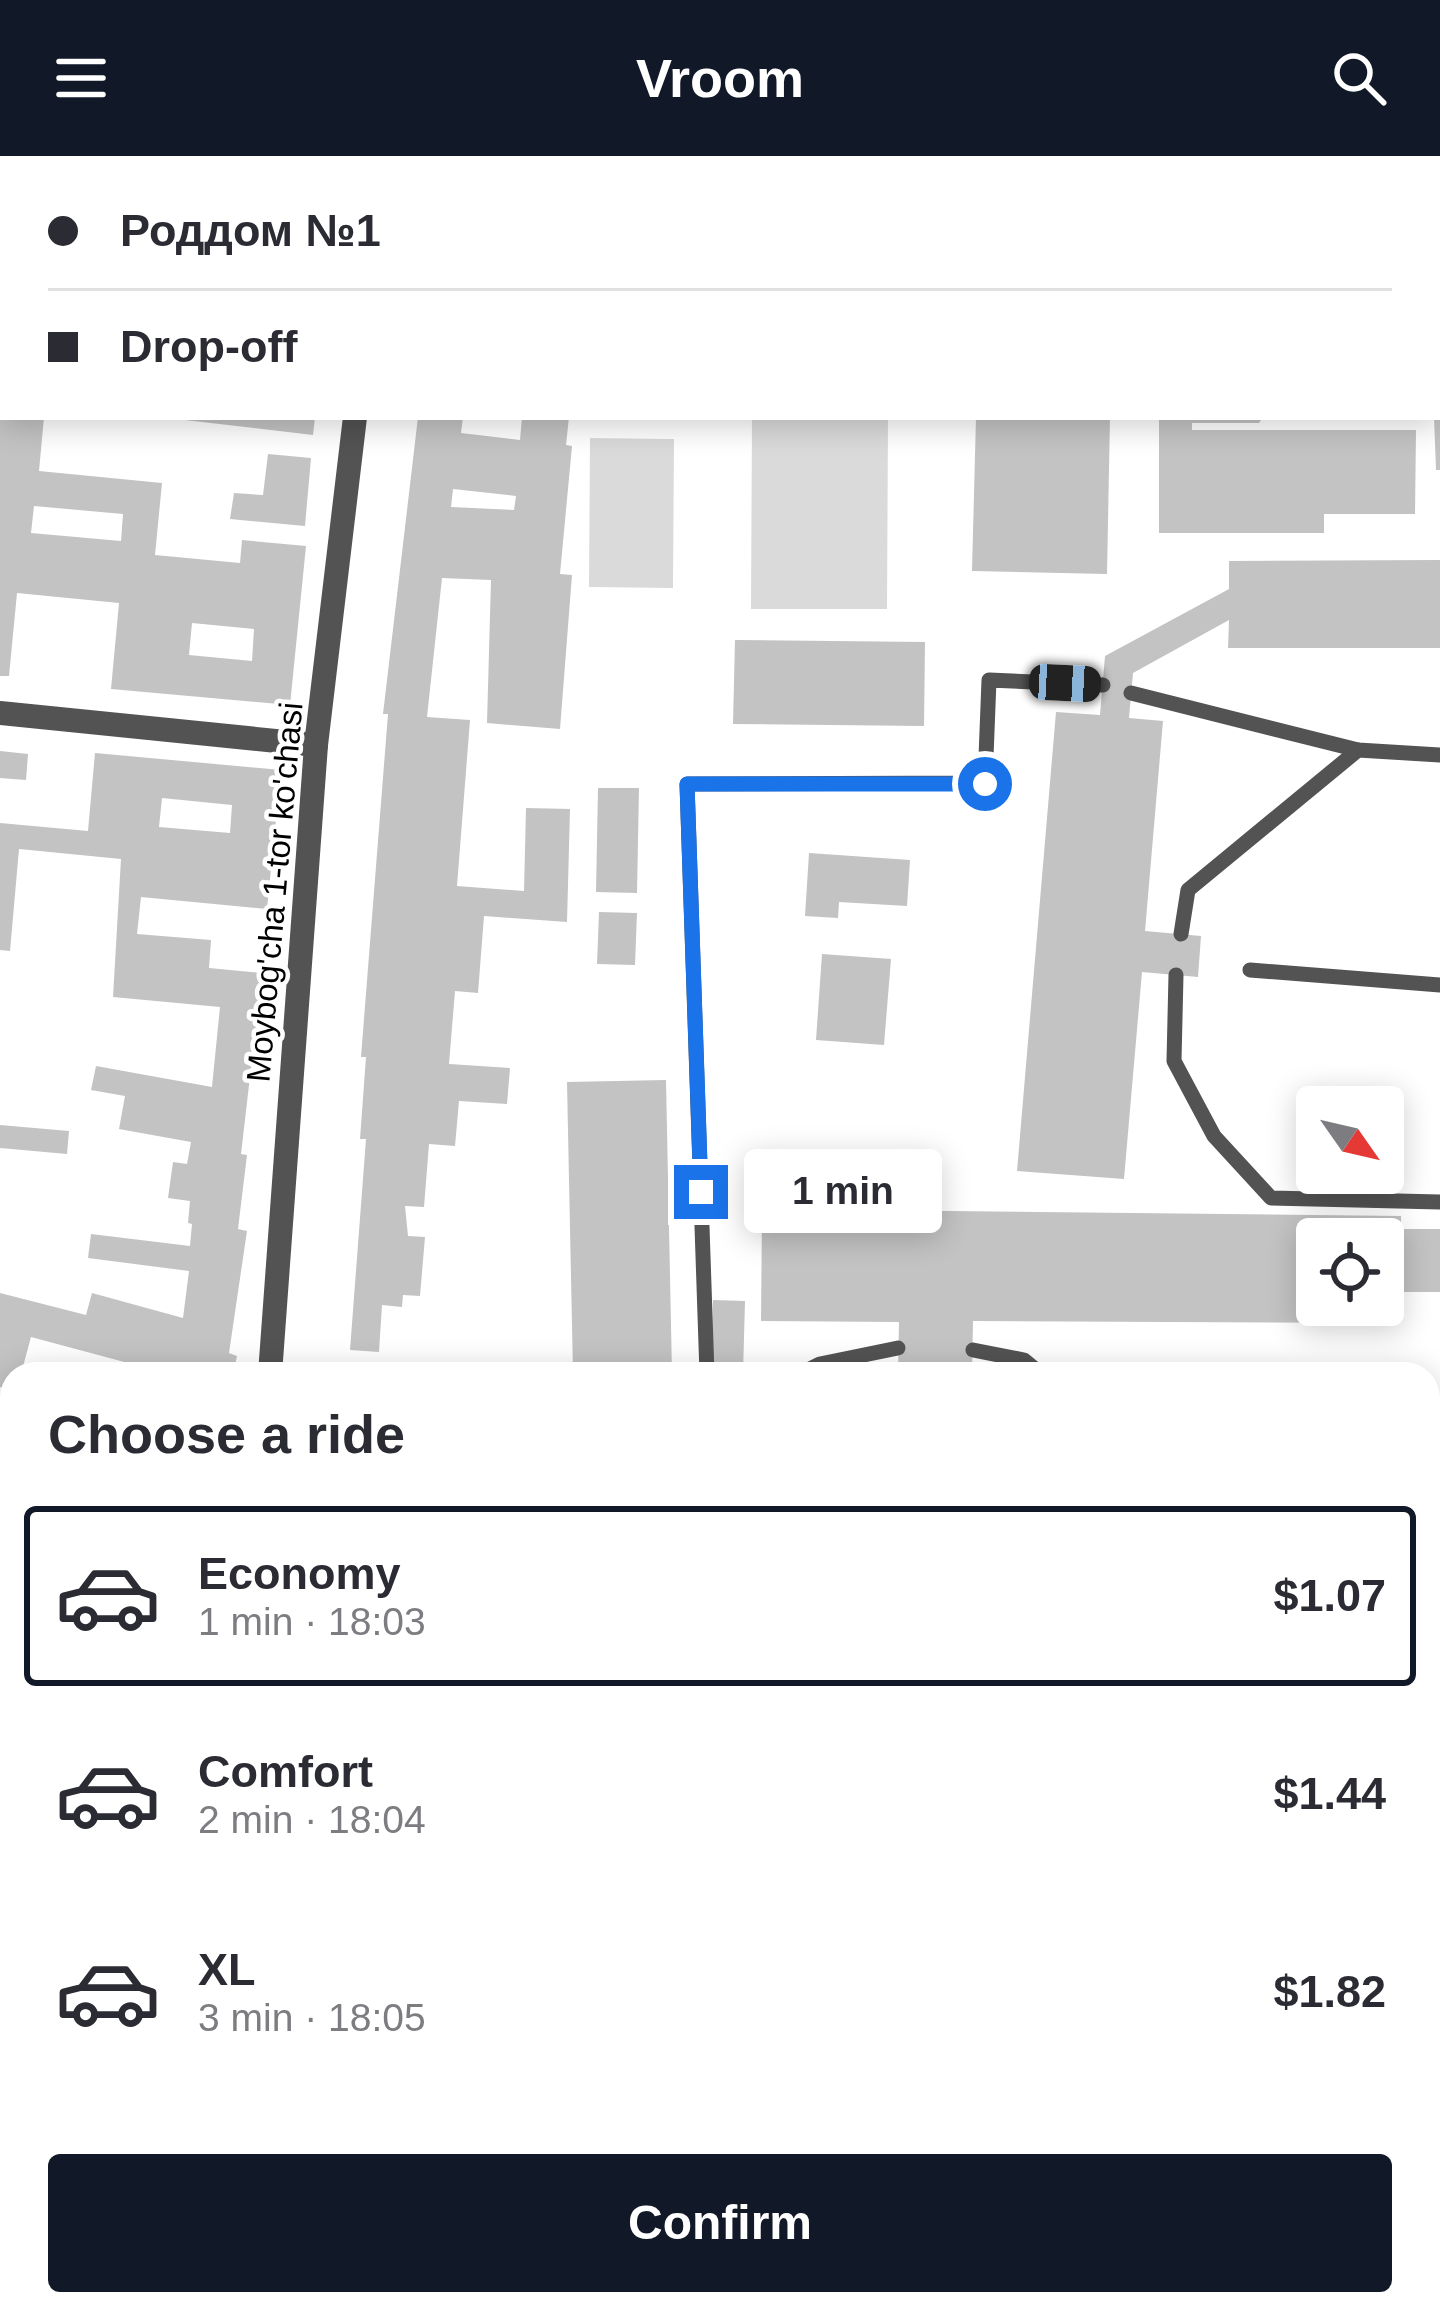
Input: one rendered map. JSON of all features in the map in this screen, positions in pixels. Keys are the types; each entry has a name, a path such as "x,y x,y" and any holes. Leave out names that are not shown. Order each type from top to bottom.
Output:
{"street":[{"name":"Moybog'cha 1-tor ko'chasi","path":"271,1362 316,746 356,420"},
{"path":"0,713 316,746"}],"lane":[{"path":"707,1362 687,784 985,784 989,680 1103,685"},
{"path":"1131,693 1358,750 1440,755"},
{"path":"1181,934 1188,890 1358,750"},
{"path":"1250,970 1440,985"},
{"path":"1177,975 1174,1061 1214,1136 1271,1198 1440,1202"},
{"path":"830,1362 898,1348"},
{"path":"973,1350 1026,1362"}],"shaded area":[{"path":"752,420 888,420 887,609 751,609"},
{"path":"590,438 674,439 673,588 589,587"}],"building":[{"path":"0,420 44,420 39,471 162,483 155,555 240,563 242,540 306,546 290,705 111,689 119,603 17,593 9,676 0,676","holes":["34,506 123,514 121,541 31,533","192,623 254,629 252,661 189,655"]},
{"path":"185,420 315,420 313,435"},
{"path":"418,420 463,420 461,433 520,440 522,420 569,420 566,445 572,446 560,574 572,575 560,729 487,723 491,580 442,578 427,717 470,720 457,886 524,891 526,808 570,809 567,922 484,916 478,993 455,991 449,1064 510,1068 507,1104 459,1101 455,1146 429,1144 424,1207 405,1206 408,1236 425,1237 420,1296 403,1295 402,1307 382,1305 379,1352 350,1350 366,1139 360,1139 366,1057 361,1057 388,714 383,714","holes":["453,489 516,496 514,510 451,507"]},
{"path":"976,420 1110,420 1107,574 972,571"},
{"path":"1159,420 1261,420 1192,423 1192,430 1416,430 1415,514 1324,514 1324,533 1159,533"},
{"path":"1434,420 1440,420 1440,470 1436,470"},
{"path":"268,454 311,458 305,526 230,519 234,493 263,495"},
{"path":"1440,560 1440,648 1228,648 1229,620 1133,673 1129,718 1163,721 1145,931 1201,936 1198,977 1142,972 1124,1179 1017,1171 1056,712 1100,715 1105,656 1229,589 1229,561"},
{"path":"735,640 925,642 924,726 733,724"},
{"path":"0,751 28,754 26,780 0,778"},
{"path":"95,753 281,770 267,909 141,897 137,934 211,940 209,968 262,973 241,1154 247,1155 238,1229 247,1231 229,1353 237,1356 236,1362 124,1362 31,1337 24,1362 0,1362 0,1293 86,1315 92,1293 183,1318 189,1271 88,1258 91,1234 190,1246 190,1201 168,1198 173,1162 187,1164 191,1142 119,1129 125,1096 91,1090 96,1066 212,1087 220,1007 113,997 121,859 19,849 10,951 0,950 0,823 88,831","holes":["162,798 232,805 230,833 159,827"]},
{"path":"598,788 639,788 637,893 596,892"},
{"path":"809,853 910,860 907,906 839,902 838,918 805,916"},
{"path":"599,912 637,913 635,965 597,964"},
{"path":"822,954 891,959 884,1045 816,1040"},
{"path":"666,1080 672,1362 573,1362 567,1082"},
{"path":"0,1125 69,1131 67,1154 0,1148"},
{"path":"762,1209 1401,1216 1296,1218 1296,1323 973,1321 972,1362 898,1362 899,1322 761,1321"},
{"path":"1404,1229 1440,1229 1440,1292 1404,1292"},
{"path":"713,1300 745,1301 743,1362 711,1362"}],"route":[{"path":"701,1192 687,784 985,784"}]}
